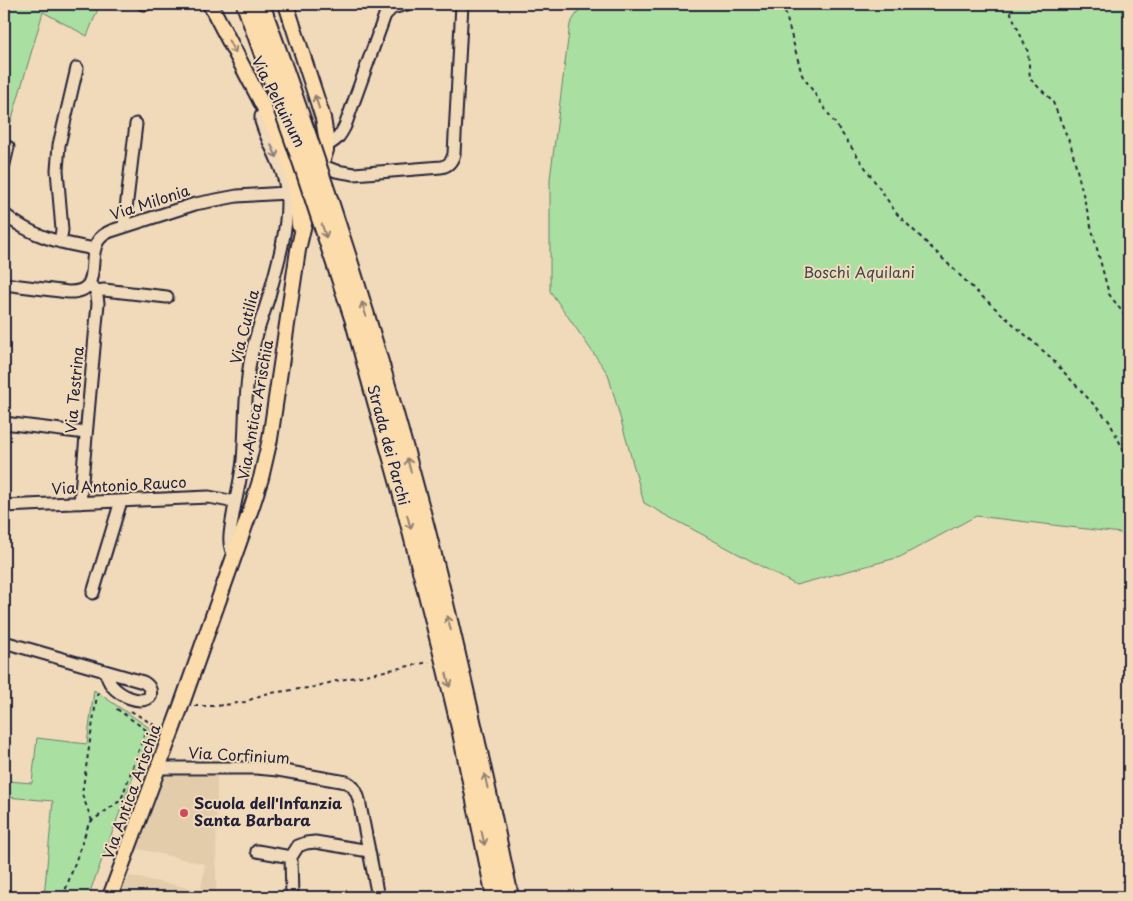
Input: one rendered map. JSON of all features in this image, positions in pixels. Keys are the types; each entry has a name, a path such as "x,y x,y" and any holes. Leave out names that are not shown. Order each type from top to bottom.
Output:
{"highway":[{"name":"Strada dei Parchi","path":"245,4 302,164 353,318 399,484 445,665 496,897"},
{"name":"Strada dei Parchi","path":"261,4 349,258 383,371 458,655 510,897"}],"main road":[{"name":"Via Peltuinum","path":"210,4 289,159 298,203 298,250"},
{"name":"Via Antica Arischia","path":"110,897 235,556 261,478 269,444 298,250 309,202 325,154 326,141 323,118 286,4"},
{"path":"283,144 289,135 301,128 317,130 326,141"},
{"path":"289,159 292,164 302,170 314,170 321,165"}],"street":[{"path":"326,141 335,141 341,134 387,12 392,8 408,4"},
{"path":"321,165 336,171 354,174 445,166 450,162 454,154 462,4"},
{"path":"60,242 62,230 57,170 59,145 76,68"},
{"name":"Via Cutilia","path":"235,556 231,551 230,542 243,461 250,359 269,296 286,216 287,193 285,179 261,120 261,116 266,111"},
{"path":"124,226 136,124"},
{"path":"4,164 8,147"},
{"name":"Via Milonia","path":"95,249 98,241 113,230 195,204 218,199 287,193"},
{"path":"5,219 44,238 95,249 92,276 93,288"},
{"path":"4,284 71,292 93,288 167,297"},
{"name":"Via Testrina","path":"80,503 98,303 93,288"},
{"path":"4,423 86,433"},
{"name":"Via Antonio Rauco","path":"4,506 209,497 235,502"},
{"path":"93,592 121,501"},
{"path":"4,642 107,676 146,683 151,692 148,698 142,700 120,698 107,676"},
{"name":"Via Corfinium","path":"158,768 256,768 278,770 348,783 357,792 378,897"},
{"path":"292,897 291,857 298,846 310,842 321,842 369,851"},
{"path":"257,851 291,857"}],"path":[{"path":"783,4 802,75 897,214 977,292 1049,356 1109,421 1129,461"},
{"path":"1008,4 1028,52 1030,79 1052,100 1071,146 1109,294 1129,321"},
{"path":"180,709 245,702 270,693 314,687 336,680 434,661"},
{"path":"92,821 82,794 97,695 107,676"},
{"path":"63,897 89,823 121,800 146,730 117,709 120,698 160,729 171,733"}],"shaded area":[{"name":"Scuola dell'Infanzia Santa Barbara","path":"165,776 217,776 216,897 120,897 129,876 201,890 205,864 138,849"}],"green space":[{"path":"4,4 100,4 87,36 43,12 4,146"},
{"name":"Boschi Aquilani","path":"583,4 1129,4 1129,534 976,516 900,557 796,585 644,503 608,374 550,291 550,179 570,24"},
{"path":"94,690 151,729 88,897 44,897 53,801 6,797 8,781 32,783 37,738 87,744"}],"place":[{"name":"Scuola dell'Infanzia Santa Barbara","path":"184,813"}]}
